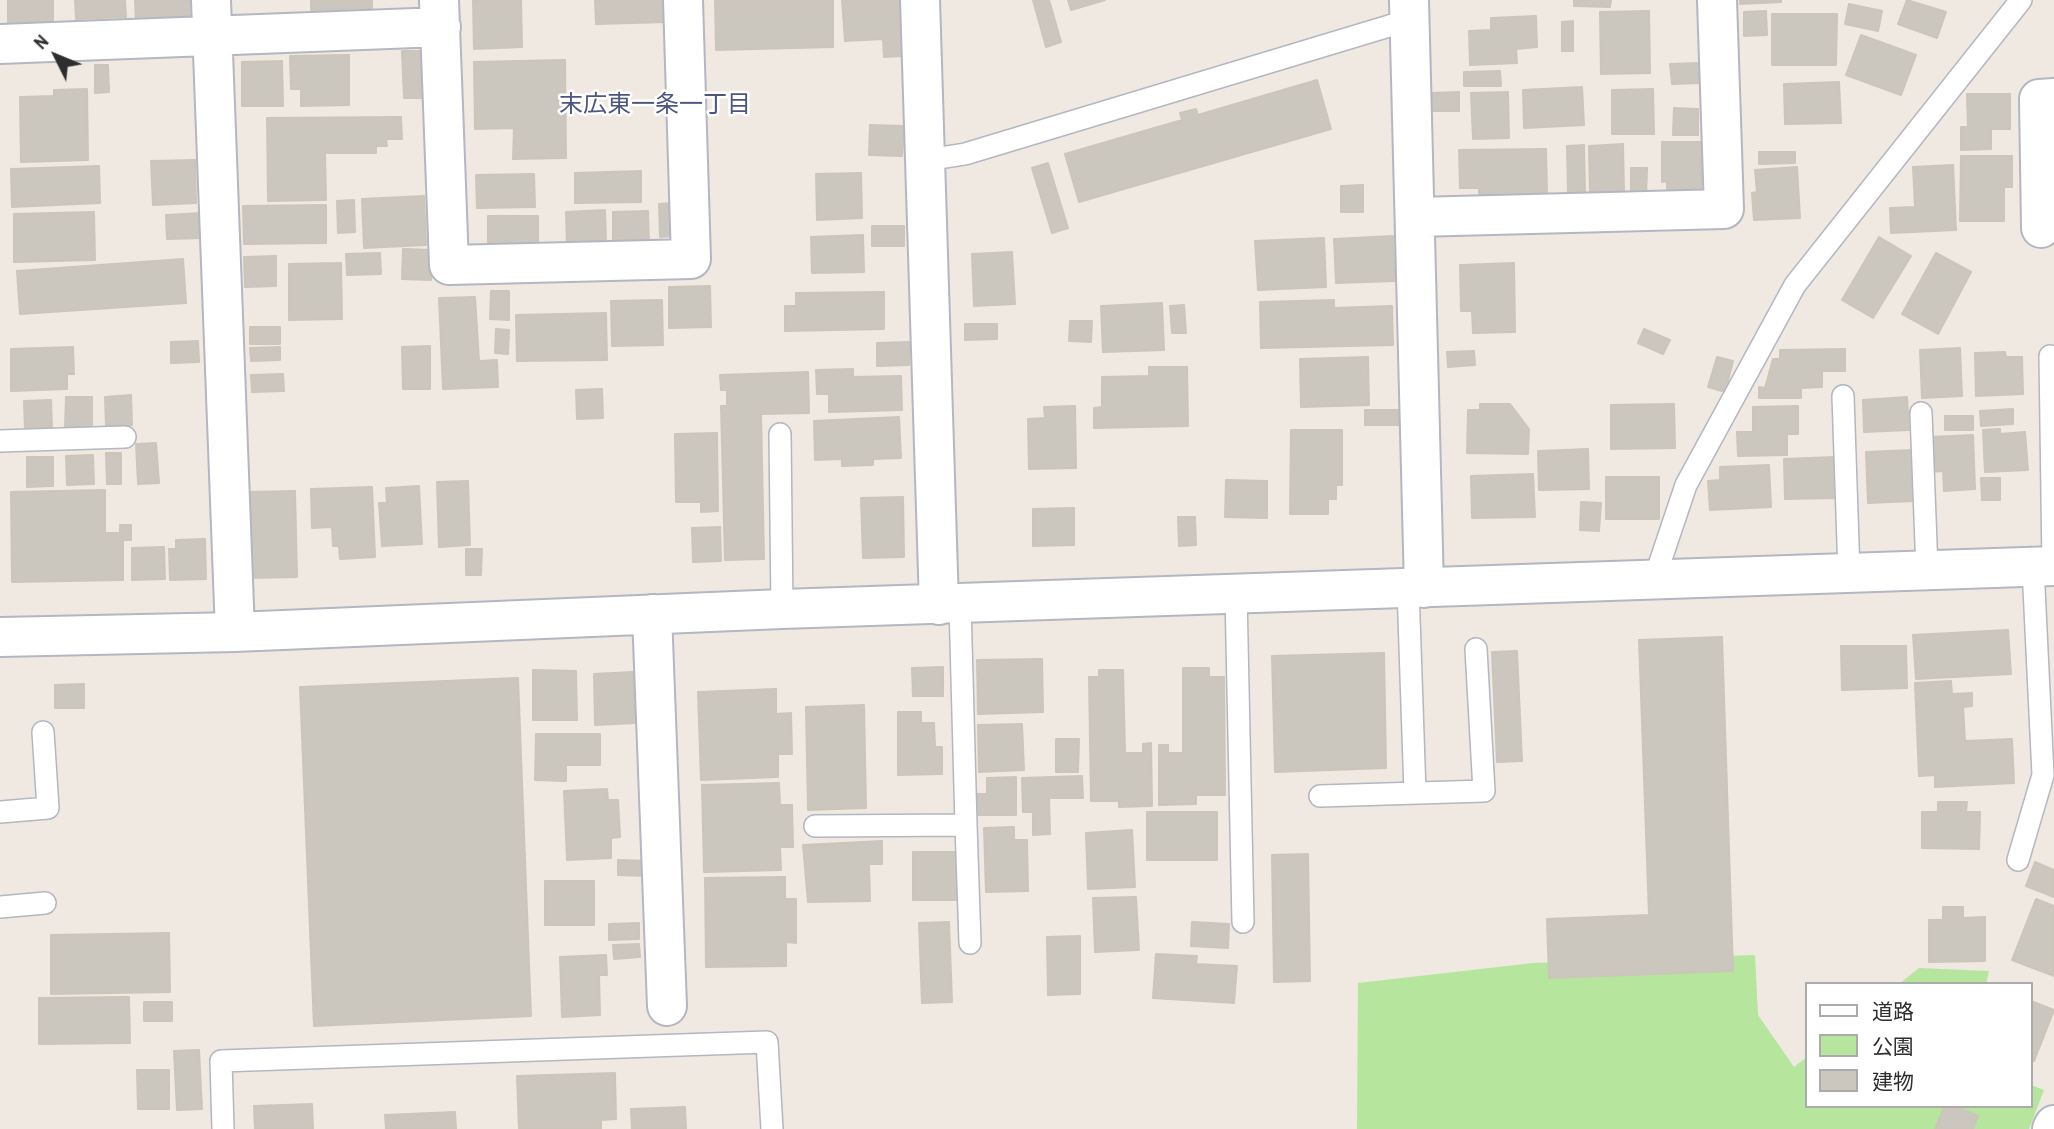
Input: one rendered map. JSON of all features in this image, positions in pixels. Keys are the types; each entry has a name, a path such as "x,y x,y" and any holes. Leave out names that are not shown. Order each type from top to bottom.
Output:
{"street":[{"path":"0,44 212,18 440,14 449,265 691,259 683,0"},
{"path":"920,0 950,605"},
{"path":"1416,217 1724,209 1717,0"},
{"path":"1409,10 1416,217 1416,588"},
{"path":"212,18 235,632"},
{"path":"2040,228 2039,99 2054,98"},
{"path":"0,637 235,632 782,609 2047,567"},
{"path":"652,614 667,1006"}],"lane":[{"path":"1654,580 1686,485 1795,285 2021,0"},
{"path":"927,160 965,154 1409,10"},
{"path":"2018,860 2043,775 2050,356"},
{"path":"1843,396 1849,573"},
{"path":"1921,413 1927,570"},
{"path":"780,434 782,609"},
{"path":"0,441 125,437"},
{"path":"1415,793 1416,588"},
{"path":"1236,594 1243,922"},
{"path":"950,605 966,825 970,943"},
{"path":"1320,796 1484,791 1476,649"},
{"path":"0,812 48,808 43,733"},
{"path":"815,826 966,825"},
{"path":"0,907 45,903"},
{"path":"223,1129 221,1061 767,1042 772,1129"}],"green space":[{"path":"1755,955 1758,1015 1794,1067 1806,1058 1806,1108 2033,1108 2033,1086 2044,1090 2029,1129 1357,1129 1358,983 1533,963"},
{"path":"1919,968 1989,971 1986,982 1902,982"}],"building":[{"path":"8,0 53,0 53,26 8,27"},
{"path":"75,0 125,0 126,17 76,19"},
{"path":"135,0 194,0 195,22 136,24"},
{"path":"311,0 372,0 372,8 311,10"},
{"path":"473,0 521,0 522,47 474,49"},
{"path":"595,0 667,0 667,22 596,24"},
{"path":"715,0 833,0 833,47 716,50"},
{"path":"842,0 899,0 902,56 884,57 883,39 845,41"},
{"path":"1033,0 1049,0 1061,42 1046,47"},
{"path":"1068,0 1105,0 1071,10"},
{"path":"1574,0 1611,0 1610,7 1574,6"},
{"path":"1740,0 1781,0 1781,2 1740,4"},
{"path":"1907,0 1946,12 1937,38 1898,24"},
{"path":"1849,4 1882,11 1878,31 1845,24"},
{"path":"1649,11 1650,73 1601,74 1600,12"},
{"path":"1766,11 1767,35 1744,36 1744,12"},
{"path":"1772,14 1837,14 1836,65 1772,65"},
{"path":"1536,16 1537,47 1516,49 1517,63 1470,65 1469,31 1491,30 1491,18"},
{"path":"1573,21 1573,51 1562,51 1562,22"},
{"path":"1861,35 1916,55 1901,95 1846,75"},
{"path":"402,51 422,51 424,98 404,98"},
{"path":"349,55 349,105 301,106 301,89 291,89 290,56"},
{"path":"565,60 566,158 513,159 514,128 475,129 474,62"},
{"path":"282,61 283,106 242,106 242,62"},
{"path":"1700,63 1701,83 1672,84 1670,64"},
{"path":"95,65 108,65 109,92 95,93"},
{"path":"1500,71 1501,86 1464,86 1464,72"},
{"path":"1317,80 1331,129 1079,202 1065,154 1182,120 1180,113 1196,109 1198,115"},
{"path":"1839,82 1841,123 1785,124 1784,84"},
{"path":"1582,87 1584,125 1524,128 1523,90"},
{"path":"87,89 88,160 21,162 20,97 54,96 54,90"},
{"path":"1653,89 1654,134 1612,134 1612,90"},
{"path":"1459,92 1459,111 1432,111 1432,93"},
{"path":"1508,92 1509,138 1473,139 1471,93"},
{"path":"1967,94 2010,94 2010,129 1991,129 1991,149 1961,150 1961,127 1968,127"},
{"path":"1674,108 1698,109 1698,135 1673,135"},
{"path":"401,117 402,139 386,139 387,146 376,146 376,153 325,153 326,200 268,201 267,118"},
{"path":"870,125 904,126 902,156 869,155"},
{"path":"1662,142 1702,142 1701,190 1691,190 1691,195 1667,195 1667,181 1662,182"},
{"path":"1623,144 1624,193 1590,194 1589,146"},
{"path":"1584,145 1585,193 1568,194 1567,146"},
{"path":"1546,149 1547,194 1479,196 1479,188 1460,188 1459,150"},
{"path":"1759,152 1795,152 1795,163 1759,164"},
{"path":"1961,156 2012,156 2012,187 2004,187 2004,221 1960,221"},
{"path":"195,160 196,203 153,205 151,161"},
{"path":"1048,163 1068,228 1052,233 1032,168"},
{"path":"1953,165 1956,230 1891,233 1890,208 1915,207 1913,167"},
{"path":"99,166 100,203 12,207 11,169"},
{"path":"1797,167 1800,218 1754,220 1752,193 1757,192 1755,170"},
{"path":"1631,168 1647,168 1646,197 1631,197"},
{"path":"641,171 641,202 575,203 575,173"},
{"path":"861,173 862,218 817,220 816,174"},
{"path":"534,174 535,207 477,208 476,175"},
{"path":"1363,185 1363,212 1341,212 1341,186"},
{"path":"424,196 426,245 364,248 362,199"},
{"path":"354,200 355,232 338,233 337,201"},
{"path":"675,203 676,236 660,237 659,204"},
{"path":"326,205 326,243 244,244 243,206"},
{"path":"605,210 606,244 567,246 566,212"},
{"path":"648,211 649,244 613,245 613,212"},
{"path":"94,212 95,260 14,262 14,214"},
{"path":"202,213 203,238 167,239 166,215"},
{"path":"488,216 538,216 538,246 488,247"},
{"path":"872,226 904,226 904,246 872,246"},
{"path":"863,235 864,272 812,273 811,237"},
{"path":"1393,236 1395,281 1336,283 1334,239"},
{"path":"1879,237 1911,256 1873,318 1842,300"},
{"path":"1324,238 1326,287 1258,290 1255,241"},
{"path":"403,249 432,250 431,280 402,279"},
{"path":"1012,252 1015,304 974,306 972,254"},
{"path":"380,253 381,274 347,275 346,254"},
{"path":"1936,253 1971,272 1938,334 1902,314"},
{"path":"276,256 276,286 245,287 244,257"},
{"path":"183,259 186,303 20,314 17,271"},
{"path":"341,263 342,319 289,320 289,264"},
{"path":"1514,263 1515,332 1473,333 1472,311 1461,311 1460,265"},
{"path":"710,286 711,327 669,328 669,287"},
{"path":"491,291 509,291 509,320 490,319"},
{"path":"884,292 884,329 785,331 785,306 796,306 796,293"},
{"path":"475,297 479,361 497,360 498,387 443,389 439,298"},
{"path":"662,300 663,345 612,346 611,301"},
{"path":"1334,300 1334,308 1392,306 1393,345 1261,348 1260,302"},
{"path":"1162,303 1164,350 1103,352 1101,306"},
{"path":"1184,305 1186,333 1172,333 1170,306"},
{"path":"606,313 607,360 517,361 516,315"},
{"path":"1070,321 1092,321 1091,342 1069,341"},
{"path":"965,324 997,324 997,339 965,340"},
{"path":"250,327 280,327 280,344 250,344"},
{"path":"496,329 509,330 508,354 495,353"},
{"path":"1644,329 1670,340 1663,354 1638,343"},
{"path":"198,341 199,362 171,363 171,342"},
{"path":"909,342 909,365 877,366 877,343"},
{"path":"430,346 430,389 403,389 402,347"},
{"path":"73,347 74,374 67,374 67,389 11,391 11,349"},
{"path":"280,347 280,360 251,361 250,348"},
{"path":"1960,348 1962,396 1922,398 1920,350"},
{"path":"1845,349 1845,371 1822,371 1822,387 1801,388 1801,398 1759,398 1759,387 1765,388 1773,359 1780,359 1780,350"},
{"path":"1474,351 1475,365 1448,367 1447,352"},
{"path":"2005,352 2006,357 2022,357 2023,394 1976,396 1975,353"},
{"path":"1368,357 1369,405 1301,407 1300,359"},
{"path":"1717,357 1733,361 1725,392 1708,387"},
{"path":"1149,367 1187,367 1188,426 1094,428 1094,408 1102,407 1102,377 1149,376"},
{"path":"853,369 853,377 901,376 902,410 829,412 829,394 817,394 816,370"},
{"path":"808,372 809,413 761,414 764,559 725,560 721,406 727,406 727,390 721,390 720,375"},
{"path":"283,374 284,391 252,392 251,375"},
{"path":"602,389 603,418 577,419 576,390"},
{"path":"131,395 132,425 106,426 105,397"},
{"path":"66,397 92,397 92,427 65,427"},
{"path":"1907,397 1909,430 1864,432 1863,400"},
{"path":"51,400 52,428 25,430 24,401"},
{"path":"1480,404 1510,404 1529,429 1528,454 1467,453 1468,410 1480,410"},
{"path":"1674,404 1675,448 1611,449 1611,405"},
{"path":"1075,406 1076,468 1029,469 1028,419 1045,418 1044,407"},
{"path":"1798,406 1798,434 1787,434 1787,455 1738,456 1737,432 1753,432 1753,407"},
{"path":"2013,409 2013,424 1981,426 1980,411"},
{"path":"1365,410 1405,410 1406,425 1365,425"},
{"path":"1945,416 1973,416 1973,430 1945,430"},
{"path":"899,417 901,458 873,459 873,465 842,466 842,459 815,460 814,421"},
{"path":"2000,429 2000,434 2025,432 2028,470 1985,472 1983,430"},
{"path":"1291,430 1342,430 1342,485 1336,485 1336,499 1328,499 1328,514 1290,514"},
{"path":"717,433 718,511 701,512 701,502 676,502 675,434"},
{"path":"1973,435 1975,489 1944,491 1943,471 1931,472 1930,437"},
{"path":"156,443 159,483 138,484 136,444"},
{"path":"1588,449 1589,489 1539,490 1538,451"},
{"path":"1912,450 1914,501 1868,503 1866,452"},
{"path":"106,453 121,453 121,484 107,484"},
{"path":"93,455 94,484 67,485 66,456"},
{"path":"27,457 53,457 53,486 27,487"},
{"path":"1835,457 1836,498 1785,499 1784,459"},
{"path":"1769,465 1771,507 1710,510 1708,481 1720,480 1720,467"},
{"path":"1533,474 1535,517 1472,518 1471,476"},
{"path":"1606,477 1659,477 1659,519 1606,519"},
{"path":"1981,478 2000,478 2000,500 1982,500"},
{"path":"1226,480 1267,481 1267,518 1225,517"},
{"path":"468,481 470,545 439,547 437,482"},
{"path":"419,486 422,544 382,546 379,503 387,503 386,488"},
{"path":"372,487 375,557 340,559 339,546 333,546 332,527 312,528 311,489"},
{"path":"105,490 105,533 120,533 120,525 131,525 131,540 123,540 123,580 12,582 11,492"},
{"path":"295,491 297,577 250,578 248,492"},
{"path":"903,497 904,557 863,558 861,498"},
{"path":"1581,502 1601,503 1599,531 1580,530"},
{"path":"1074,508 1074,545 1033,546 1033,509"},
{"path":"1178,517 1195,517 1196,545 1179,546"},
{"path":"720,527 721,561 693,562 692,528"},
{"path":"205,539 206,579 170,580 169,549 176,549 176,540"},
{"path":"164,547 165,579 132,580 132,548"},
{"path":"466,549 482,549 481,575 466,575"},
{"path":"2008,630 2011,674 1916,679 1913,635"},
{"path":"1722,637 1733,971 1549,978 1547,919 1649,915 1639,640"},
{"path":"1841,646 1906,646 1907,688 1842,690"},
{"path":"1517,651 1522,761 1497,762 1492,652"},
{"path":"1384,653 1386,768 1275,772 1272,656"},
{"path":"1042,659 1043,712 978,714 977,660"},
{"path":"943,667 943,696 913,696 912,668"},
{"path":"1183,668 1209,668 1209,677 1224,677 1225,795 1196,795 1196,804 1159,805 1159,745 1168,745 1168,753 1183,753"},
{"path":"533,670 576,671 577,720 533,720"},
{"path":"1099,670 1123,670 1125,753 1143,753 1143,744 1151,743 1152,806 1119,807 1119,801 1091,801 1089,677 1099,677"},
{"path":"633,672 635,723 595,725 594,674"},
{"path":"518,678 531,1016 314,1026 300,687"},
{"path":"1951,681 1952,694 1972,693 1972,706 1963,707 1965,741 2012,739 2014,783 1935,787 1935,775 1919,776 1915,683"},
{"path":"84,684 84,708 55,708 55,685"},
{"path":"776,689 776,714 791,713 792,754 778,754 778,777 701,780 698,692"},
{"path":"864,705 866,808 808,810 806,707"},
{"path":"898,712 921,712 921,723 934,723 935,747 942,747 942,774 898,775"},
{"path":"1022,724 1024,770 979,772 978,725"},
{"path":"536,734 600,734 600,765 566,765 566,781 535,780"},
{"path":"1056,739 1079,739 1078,772 1056,772"},
{"path":"1082,776 1083,798 1049,798 1050,834 1033,835 1033,812 1023,812 1022,778"},
{"path":"1016,777 1016,815 975,815 974,794 987,794 987,778"},
{"path":"779,783 780,805 792,805 793,847 780,847 781,870 704,872 702,785"},
{"path":"607,789 608,800 618,800 620,837 611,838 611,858 567,860 564,791"},
{"path":"1938,802 1967,802 1966,812 1980,812 1979,849 1922,848 1922,812 1938,812"},
{"path":"1147,812 1217,812 1217,860 1147,860"},
{"path":"1014,827 1014,840 1027,840 1028,891 986,892 984,828"},
{"path":"1132,830 1135,887 1088,889 1086,833"},
{"path":"882,841 882,864 869,864 870,901 808,902 803,845"},
{"path":"913,852 959,852 960,900 913,900"},
{"path":"1308,854 1310,981 1274,982 1272,855"},
{"path":"618,860 648,861 648,876 618,875"},
{"path":"2035,862 2054,870 2054,897 2026,886"},
{"path":"785,877 785,899 796,899 796,943 786,942 786,966 706,967 705,878"},
{"path":"545,881 594,881 594,925 545,925"},
{"path":"1136,897 1139,950 1095,952 1093,898"},
{"path":"2036,899 2054,906 2054,976 2012,960"},
{"path":"1943,907 1963,907 1963,918 1985,917 1985,961 1929,962 1929,920 1943,920"},
{"path":"949,922 952,1002 922,1003 919,923"},
{"path":"1192,922 1229,924 1228,948 1191,946"},
{"path":"639,923 639,939 609,940 609,924"},
{"path":"169,933 170,992 51,994 51,935"},
{"path":"1080,936 1080,994 1048,995 1047,937"},
{"path":"639,944 640,957 614,959 613,945"},
{"path":"1156,954 1197,956 1196,964 1237,966 1234,1003 1153,998"},
{"path":"606,955 607,975 599,975 600,1015 562,1017 560,957"},
{"path":"129,997 130,1043 39,1044 39,998"},
{"path":"144,1002 172,1002 172,1021 144,1021"},
{"path":"2033,1002 2054,1010 2033,1061"},
{"path":"199,1050 202,1109 177,1110 174,1051"},
{"path":"137,1070 169,1070 169,1109 138,1109"},
{"path":"615,1073 616,1119 601,1120 601,1129 519,1129 517,1076"},
{"path":"312,1104 313,1129 255,1129 254,1106"},
{"path":"685,1107 686,1129 632,1129 631,1109"},
{"path":"1944,1108 1959,1108 1978,1116 1973,1129 1935,1129"},
{"path":"455,1112 456,1129 386,1129 385,1115"}],"district":[{"name":"末広東一条一丁目","path":"655,106"}]}
